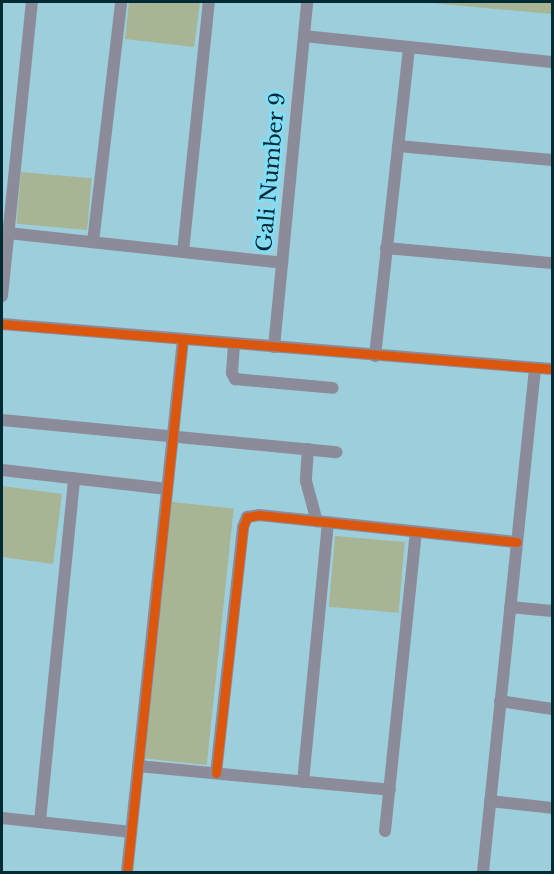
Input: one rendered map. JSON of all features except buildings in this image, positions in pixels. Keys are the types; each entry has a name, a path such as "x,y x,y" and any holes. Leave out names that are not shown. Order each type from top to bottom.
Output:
{"street":[{"path":"2,296 32,2"},
{"path":"93,242 121,2"},
{"path":"183,252 209,2"},
{"name":"Gali Number 9","path":"274,347 307,2"},
{"path":"304,36 552,62"},
{"path":"375,356 409,47"},
{"path":"398,146 552,160"},
{"path":"8,232 282,263"},
{"path":"386,248 552,263"},
{"path":"2,324 552,369"},
{"path":"127,873 183,339"},
{"path":"234,344 232,373 235,379 333,388"},
{"path":"483,873 535,369"},
{"path":"2,420 336,452"},
{"path":"303,782 323,523 306,481 308,449"},
{"path":"2,470 167,489"},
{"path":"40,821 74,478"},
{"path":"216,773 245,522 259,514 323,523 517,542"},
{"path":"386,831 416,532"},
{"path":"510,607 552,611"},
{"path":"500,701 552,709"},
{"path":"138,766 390,790"},
{"path":"490,801 552,808"},
{"path":"2,818 131,832"}],"green space":[{"path":"129,2 200,2 194,47 125,39"},
{"path":"420,2 552,2 552,14"},
{"path":"21,172 92,178 87,230 16,224"},
{"path":"2,486 62,494 53,564 2,557"},
{"path":"172,502 234,508 207,765 145,759"},
{"path":"335,536 405,542 399,613 329,607"}],"cycle path":[{"path":"2,324 552,369"},
{"path":"127,872 183,339"},
{"path":"216,773 243,527 247,517 259,515 517,542"}]}
